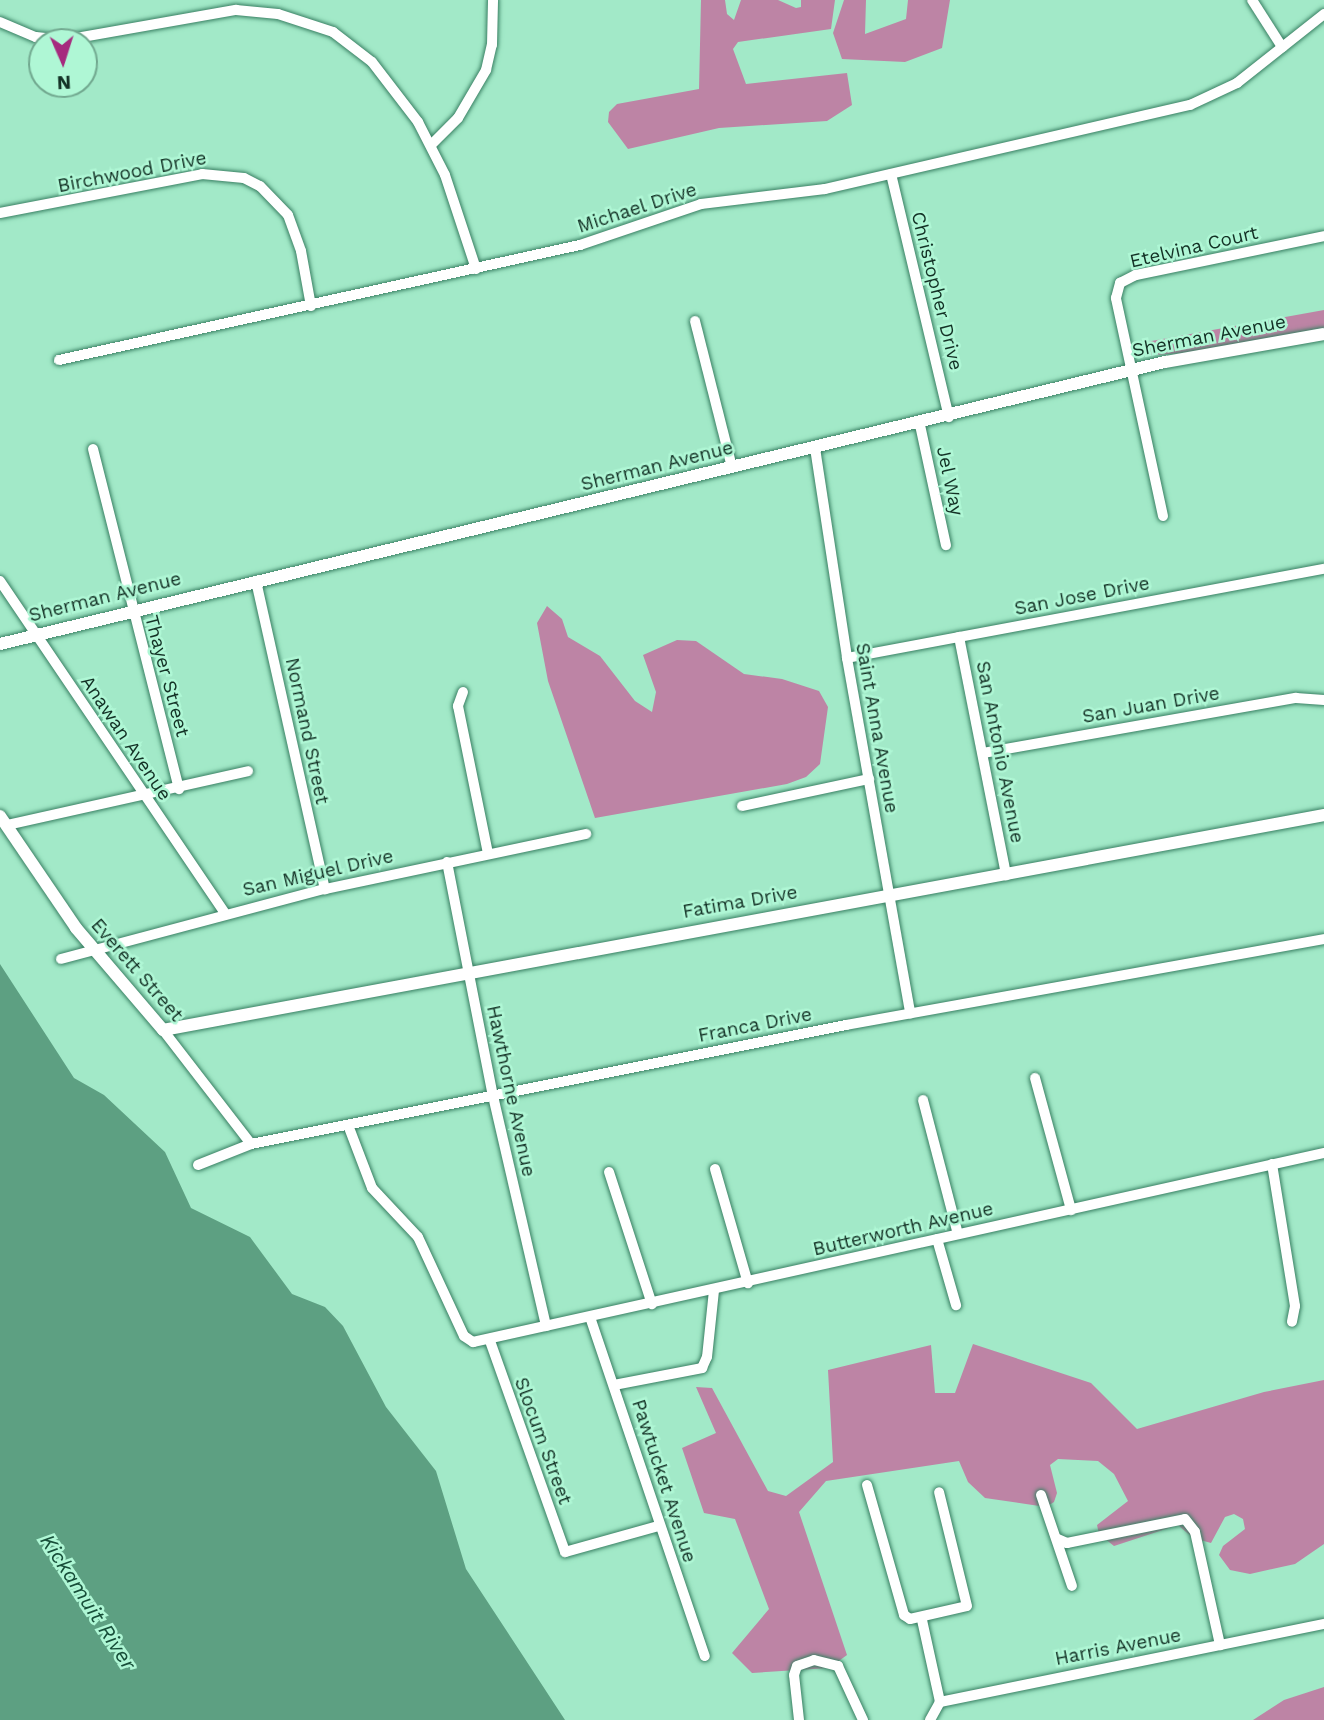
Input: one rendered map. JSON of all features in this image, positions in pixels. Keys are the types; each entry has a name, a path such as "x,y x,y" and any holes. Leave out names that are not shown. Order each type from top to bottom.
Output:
{"street":[{"path":"431,145 458,118 486,70 494,33 493,0"},
{"path":"1252,0 1282,47"},
{"path":"0,22 36,37 65,40 216,11 265,12 306,21 340,37 372,62 405,103 431,145 457,206 476,269"},
{"name":"Michael Drive","path":"59,360 476,269 623,233 701,204 800,193 1190,105 1237,83 1324,14"},
{"name":"Birchwood Drive","path":"0,213 202,174 244,178 260,186 288,215 301,251 311,306"},
{"name":"Christopher Drive","path":"891,174 949,417"},
{"name":"Etelvina Court","path":"1130,371 1116,298 1120,283 1136,275 1324,236"},
{"path":"695,321 732,467"},
{"name":"Sherman Avenue","path":"0,643 732,467 920,425 1130,371 1324,334"},
{"path":"1130,371 1163,516"},
{"name":"Jel Way","path":"920,425 946,545"},
{"name":"Saint Anna Avenue","path":"815,448 846,658 910,1013"},
{"name":"Thayer Street","path":"93,449 132,612 179,789"},
{"name":"San Jose Drive","path":"846,658 1324,569"},
{"name":"Anawan Avenue","path":"0,581 225,913"},
{"name":"Normand Street","path":"256,581 324,889"},
{"name":"San Antonio Avenue","path":"959,637 1006,875"},
{"path":"463,692 458,706 488,853"},
{"name":"San Juan Drive","path":"983,753 1296,698 1324,700"},
{"path":"3,821 144,797 248,771"},
{"path":"742,806 869,779"},
{"name":"Fatima Drive","path":"163,1030 1324,816"},
{"name":"Everett Street","path":"3,821 93,948 163,1030 251,1144"},
{"name":"San Miguel Drive","path":"61,959 93,948 324,889 586,834"},
{"name":"Hawthorne Avenue","path":"447,862 493,1096 547,1326"},
{"name":"Franca Drive","path":"198,1165 251,1144 910,1013 1324,939"},
{"path":"1035,1078 1071,1210"},
{"path":"923,1100 958,1234"},
{"path":"348,1125 372,1188 426,1249 464,1336 473,1342 489,1341"},
{"name":"Butterworth Avenue","path":"489,1341 1324,1153"},
{"path":"1272,1164 1295,1306 1292,1322"},
{"path":"715,1169 748,1283"},
{"path":"609,1172 652,1304"},
{"path":"937,1240 956,1305"},
{"path":"614,1385 702,1368 714,1290"},
{"name":"Pawtucket Avenue","path":"590,1317 658,1526 705,1656"},
{"name":"Slocum Street","path":"489,1341 565,1552 658,1526"},
{"path":"867,1485 904,1615 922,1620 967,1606 939,1492"},
{"path":"1041,1495 1072,1586"},
{"path":"1058,1539 1067,1543 1185,1519 1195,1532 1220,1645"},
{"path":"922,1620 940,1702 930,1720"},
{"name":"Harris Avenue","path":"940,1702 1324,1624"},
{"path":"799,1720 794,1675 797,1666 814,1660 838,1667 863,1720"}],"shaded area":[{"path":"701,0 725,0 727,14 734,20 741,0 778,0 796,8 801,7 801,0 835,0 831,29 738,42 733,49 746,84 847,73 852,105 827,121 719,128 628,149 608,122 609,112 617,104 699,89"},
{"path":"844,0 866,0 865,34 906,19 908,0 950,0 942,48 905,62 842,59 833,33"},
{"path":"1324,310 1324,328 1195,352 1143,356 1138,348 1146,342"},
{"path":"547,606 562,619 568,637 600,656 635,701 652,712 656,692 643,655 677,640 696,641 744,674 782,679 819,691 828,707 820,764 806,777 787,784 595,818 548,681 537,623"},
{"path":"973,1344 1091,1383 1137,1429 1264,1392 1324,1380 1324,1544 1295,1564 1250,1574 1230,1570 1219,1555 1223,1546 1245,1529 1243,1519 1234,1514 1225,1517 1211,1543 1193,1538 1178,1525 1114,1546 1099,1534 1097,1525 1128,1501 1114,1474 1098,1461 1058,1459 1050,1465 1057,1493 1054,1502 1046,1507 985,1498 968,1482 959,1461 826,1481 799,1512 847,1655 829,1668 752,1673 732,1653 769,1609 735,1519 704,1513 682,1448 716,1433 696,1387 712,1388 768,1491 786,1496 833,1462 828,1370 931,1345 935,1393 955,1393"},
{"path":"1324,1687 1324,1720 1253,1720 1284,1700"}],"water":[{"name":"Kickamuit River","path":"0,964 74,1078 104,1095 165,1152 191,1208 250,1237 292,1294 325,1307 343,1326 386,1407 436,1471 466,1569 565,1720 0,1720"}]}
